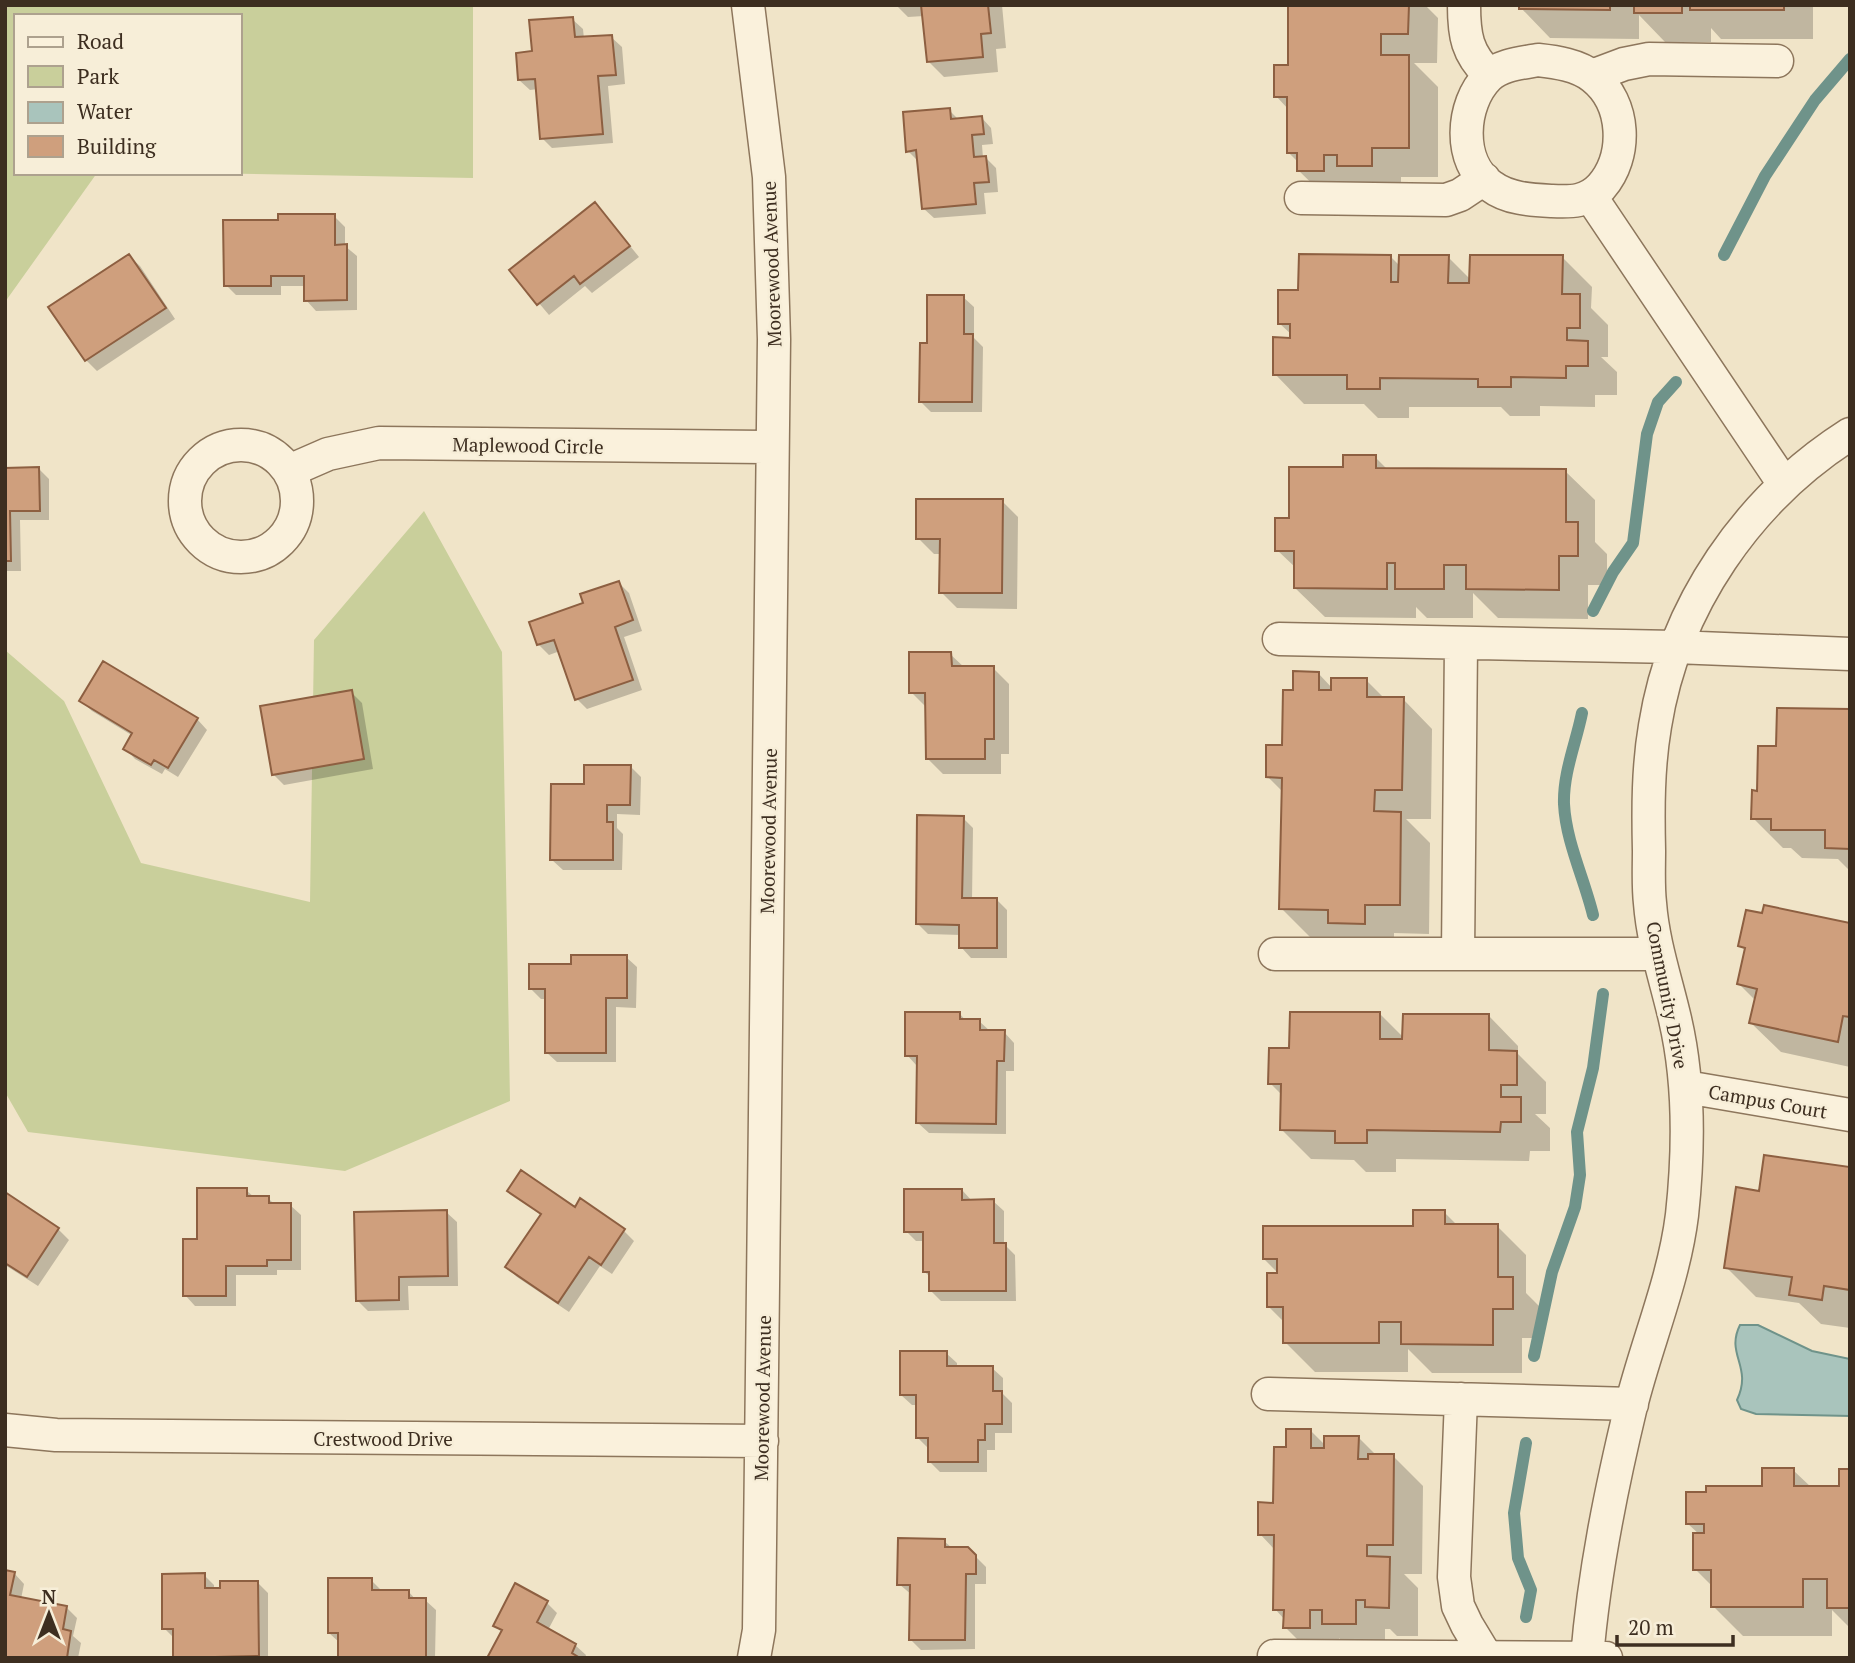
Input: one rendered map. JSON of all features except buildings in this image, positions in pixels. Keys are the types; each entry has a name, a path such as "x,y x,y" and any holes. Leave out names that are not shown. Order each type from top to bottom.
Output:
{"street":[{"name":"Moorewood Avenue","path":"748,5 767,146 774,340 762,1441 759,1630 754,1658"},
{"path":"1464,5 1464,24 1469,48 1474,60 1489,75"},
{"path":"1592,76 1624,64 1649,59 1777,61"},
{"path":"1538,60 1562,63 1592,76 1611,96 1619,118 1620,140 1614,164 1605,182 1591,197 1561,202 1531,200 1490,186 1475,170 1468,150 1467,124 1472,97 1489,75 1512,64 1538,60"},
{"path":"1301,198 1446,200 1460,195 1484,179"},
{"path":"1591,197 1784,484"},
{"name":"Community Drive","path":"1587,1658 1592,1598 1601,1540 1632,1404 1664,1296 1681,1218 1688,1137 1686,1087 1676,1021 1658,954 1650,903 1648,801 1655,725 1675,647 1703,587 1740,533 1784,484 1846,441"},
{"name":"Maplewood Circle","path":"289,471 328,454 379,443 772,447"},
{"path":"1279,639 1675,647 1850,654"},
{"path":"1458,954 1461,644"},
{"path":"1275,954 1658,954"},
{"name":"Campus Court","path":"1686,1087 1850,1115"},
{"path":"1268,1394 1632,1404"},
{"path":"1461,1399 1454,1577 1458,1606 1487,1658"},
{"name":"Crestwood Drive","path":"5,1430 56,1435 762,1441"},
{"path":"1274,1656 1607,1658"}],"green space":[{"path":"5,5 473,5 473,178 242,174 242,14 14,14 14,175 96,175 5,302"},
{"path":"424,511 502,652 510,1101 345,1171 28,1132 5,1092 5,650 64,701 141,863 310,902 314,640"}],"water":[{"path":"1740,1325 1758,1325 1812,1351 1850,1359 1850,1416 1756,1414 1741,1409 1737,1400 1742,1378 1735,1345"}],"waterway":[{"path":"1724,255 1765,176 1815,100 1850,59"},
{"path":"1593,611 1613,572 1633,543 1647,434 1658,402 1676,382"},
{"path":"1582,713 1568,769 1564,804 1572,846 1593,915"},
{"path":"1534,1356 1552,1272 1575,1207 1580,1175 1577,1132 1593,1068 1603,994"},
{"path":"1526,1443 1514,1513 1518,1558 1531,1590 1526,1617"}]}
